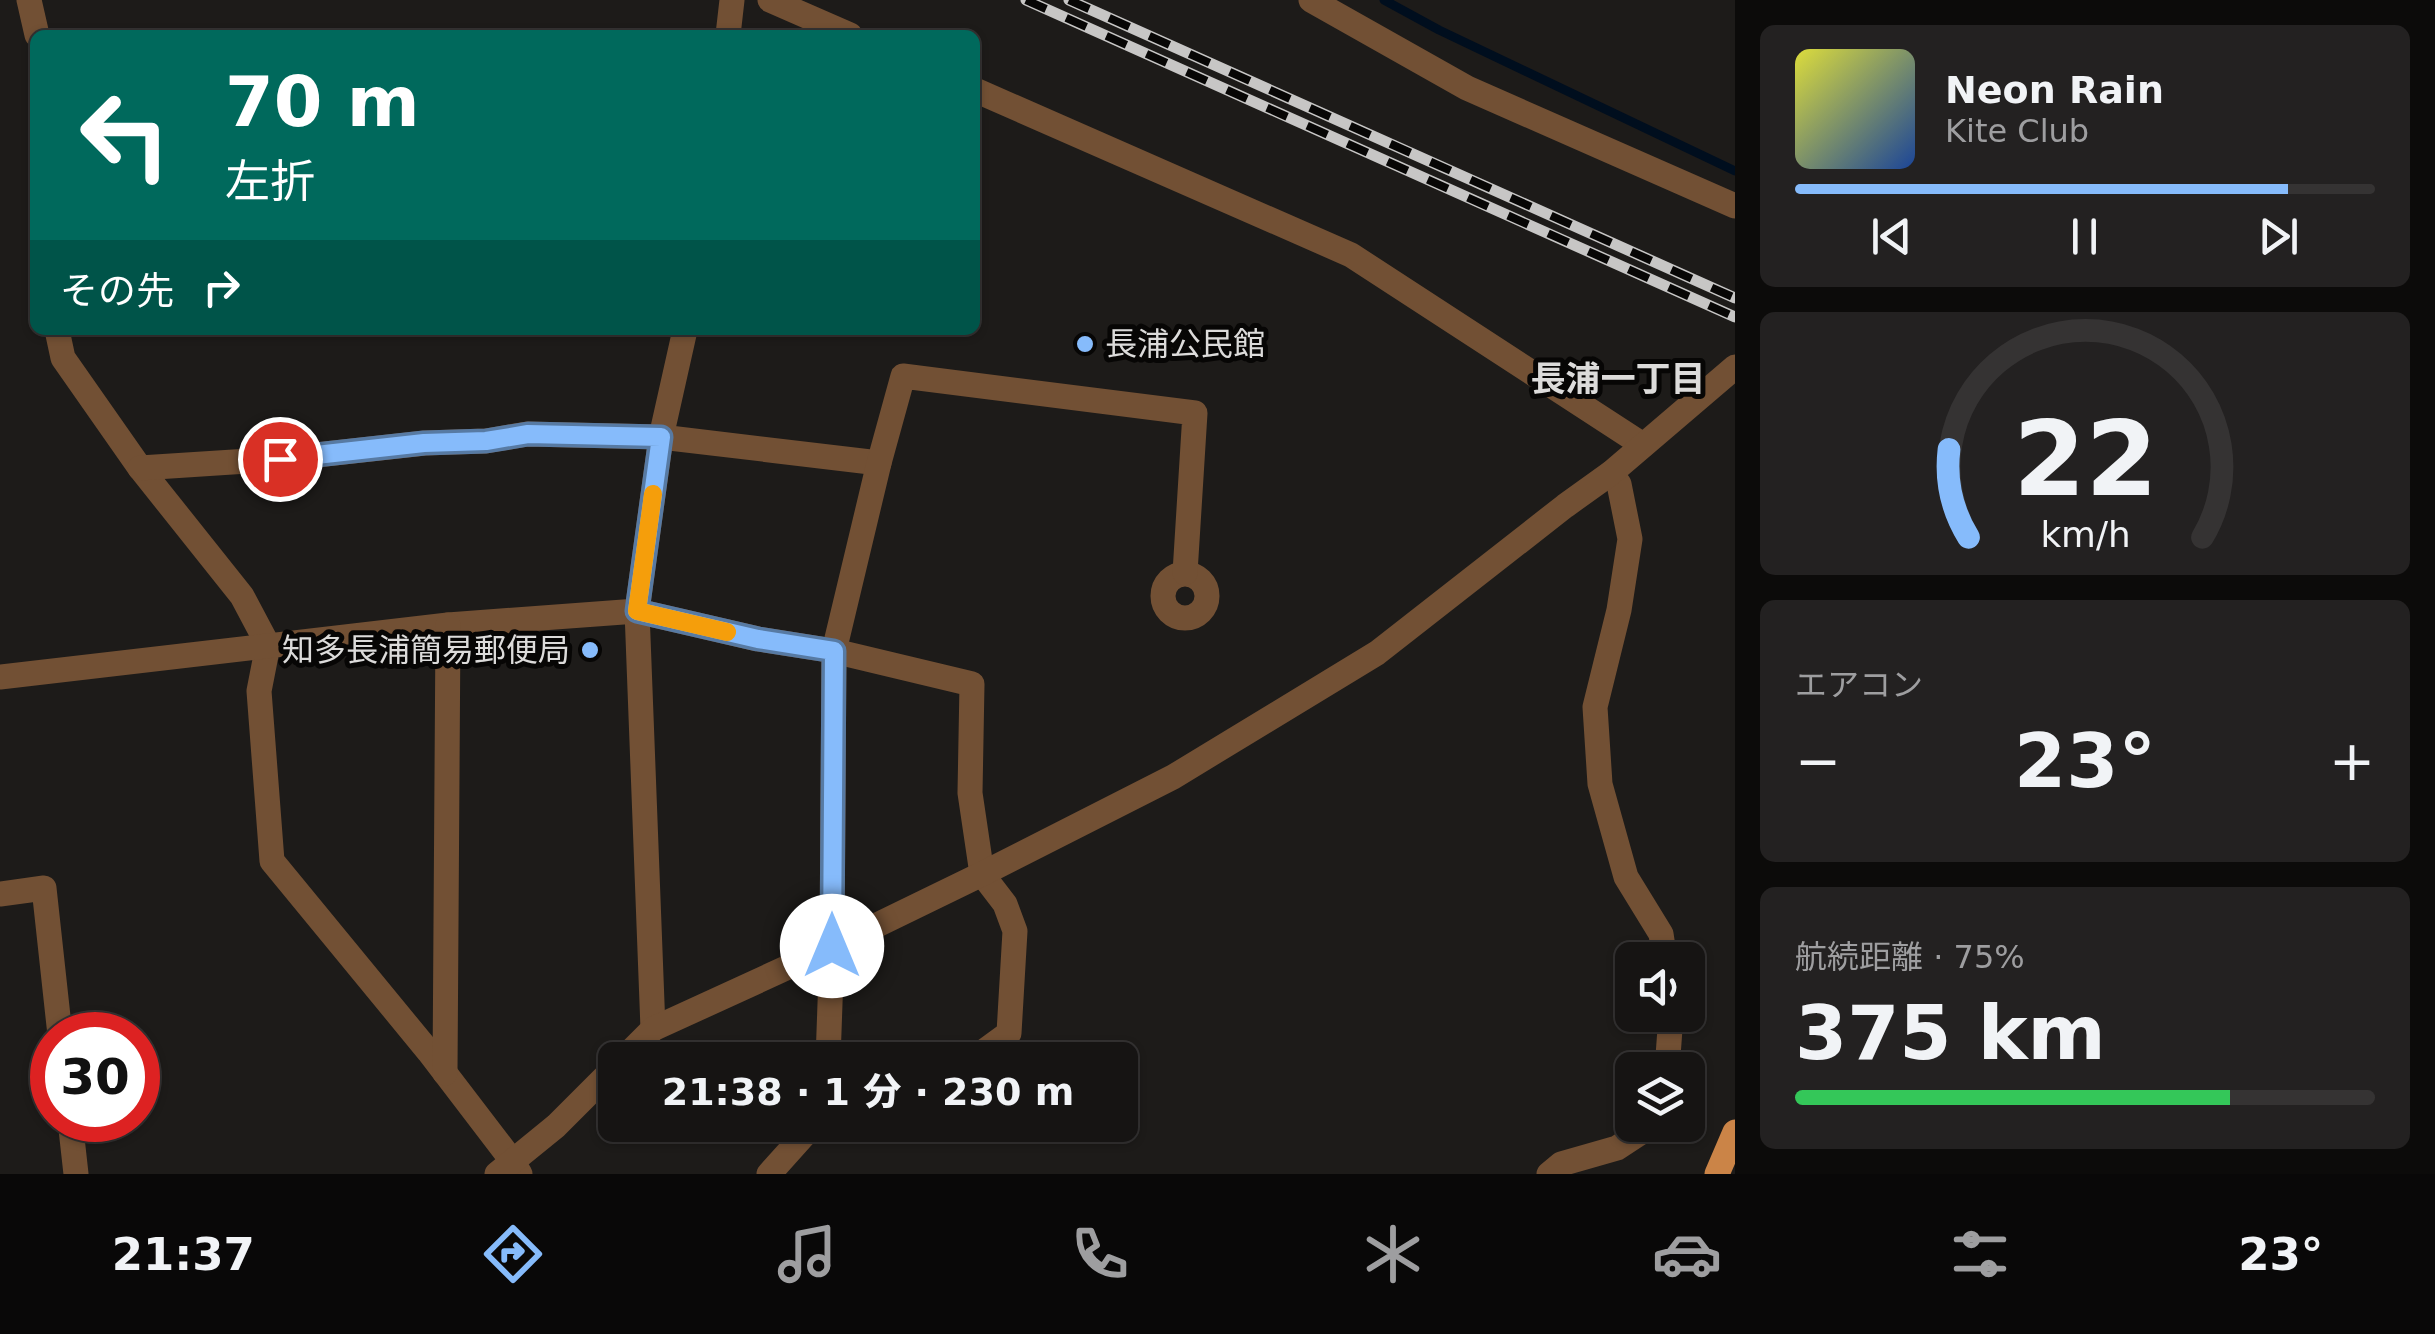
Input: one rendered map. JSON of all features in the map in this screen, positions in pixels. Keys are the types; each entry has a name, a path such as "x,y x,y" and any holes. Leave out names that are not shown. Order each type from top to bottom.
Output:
{"main road":[{"path":"1717,1174 1735,1132"}],"street":[{"path":"29,0 37,30"},
{"path":"729,30 732,0"},
{"path":"770,0 839,30"},
{"path":"1311,0 1467,88 1735,206"},
{"path":"980,92 1350,255 1643,445"},
{"path":"58,335 63,358 140,468 242,596 268,645 258,691 272,861 445,1073 510,1170 598,1084"},
{"path":"653,1029 637,611 661,437 684,335"},
{"path":"640,1042 653,1029 982,874 1173,777 1376,654 1610,473 1735,367"},
{"path":"829,1042 834,651 902,376 1195,412 1186,573"},
{"path":"140,468 486,441 528,434 661,437 879,463"},
{"path":"1610,473 1619,484 1630,538 1618,610 1594,708 1600,784 1626,877 1662,934 1663,942"},
{"path":"0,677 448,625 637,611 972,684 970,793 982,874 1005,904 1015,931 1009,1034 998,1042"},
{"path":"445,1073 448,625"},
{"path":"0,894 44,888 57,1012"},
{"path":"72,1142 76,1174"},
{"path":"769,1174 798,1142"},
{"path":"1549,1174 1561,1164 1625,1142"}],"waterway":[{"path":"1384,0 1735,171"}],"railway":[{"path":"1026,0 1735,317"},
{"path":"1069,0 1735,298"}],"slow traffic":[{"path":"653,494 637,611 727,632"}],"place":[{"name":"長浦公民館","path":"1085,344"},
{"name":"知多長浦簡易郵便局","path":"590,650"}],"district":[{"name":"長浦一丁目","path":"1618,379"}],"route":[{"path":"280,459 528,434 661,437 637,611 758,639 834,651 832,946"}]}
